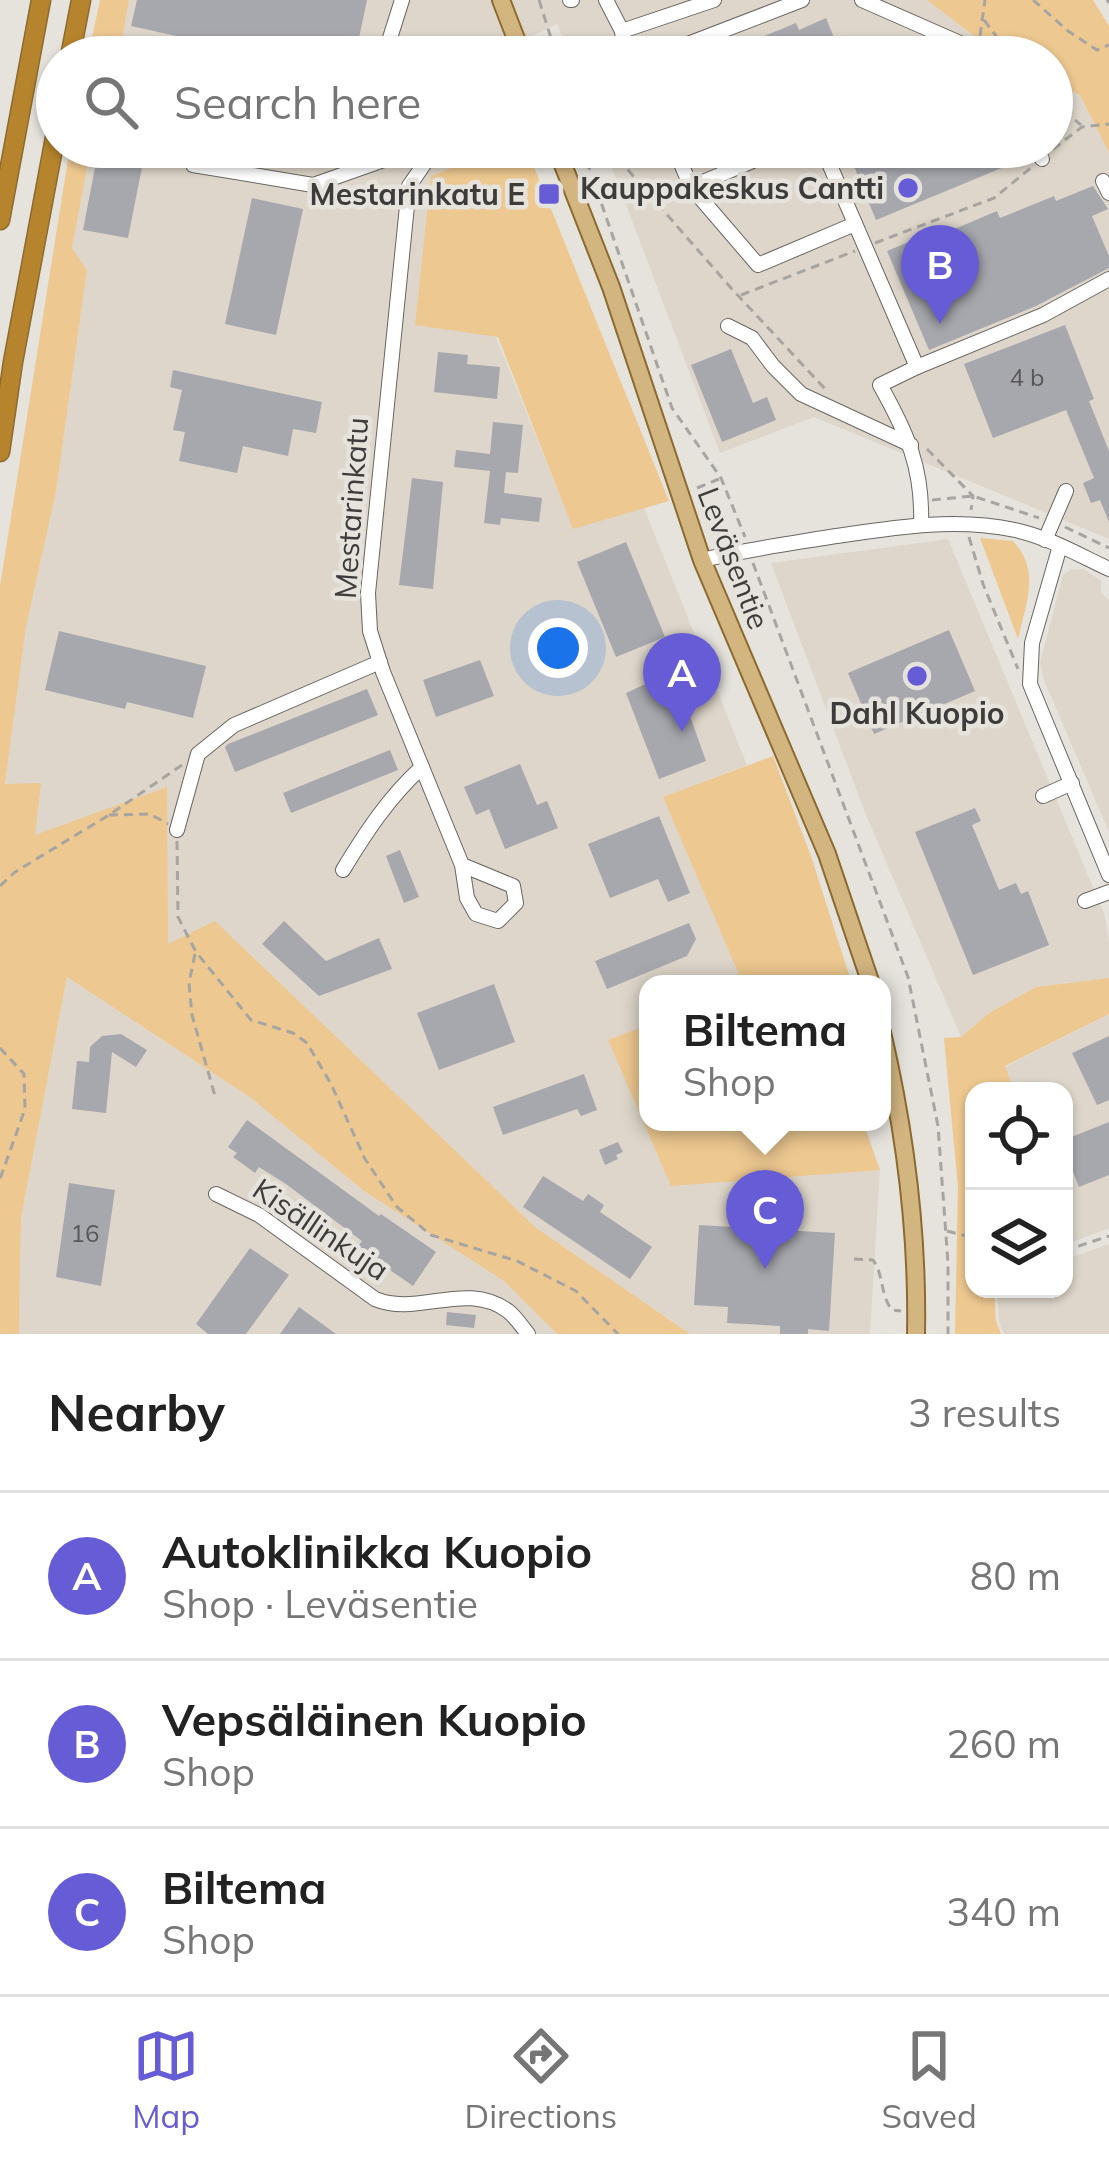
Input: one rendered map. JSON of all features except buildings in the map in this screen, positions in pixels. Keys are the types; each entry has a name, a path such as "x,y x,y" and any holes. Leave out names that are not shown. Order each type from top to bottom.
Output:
{"highway":[{"path":"0,220 41,0"},
{"path":"74,36 81,0"},
{"path":"0,452 49,168"}],"main road":[{"path":"502,0 515,36"},
{"name":"Leväsentie","path":"564,168 611,287 702,560 827,854 868,975"},
{"path":"891,1072 910,1190 916,1334"}],"street":[{"path":"391,36 403,0"},
{"path":"606,0 623,36"},
{"path":"622,31 714,0"},
{"path":"709,36 802,0"},
{"path":"862,0 944,36"},
{"path":"211,168 313,185 361,168"},
{"name":"Mestarinkatu","path":"421,168 409,186 402,239 368,593 370,631 462,865 467,898 476,914 498,921 516,903 513,886 462,865"},
{"path":"683,168 691,187 758,265 855,224"},
{"path":"691,187 736,168"},
{"path":"831,168 917,367"},
{"path":"921,524 918,468 905,429 880,385 1043,315 1109,279"},
{"path":"728,326 752,338 801,394 911,446"},
{"path":"1066,491 1032,643 1030,685 1109,875"},
{"path":"702,560 921,524 968,523 1019,531 1109,569"},
{"path":"177,830 198,754 234,725 380,662"},
{"path":"343,870 374,820 422,767"},
{"path":"1043,796 1072,783"},
{"path":"1085,901 1109,892"},
{"name":"Kisällinkuja","path":"215,1194 259,1215 388,1305 482,1298 510,1312 528,1334"}],"path":[{"path":"538,0 550,36"},
{"path":"980,36 986,0"},
{"path":"1033,0 1097,50 1109,45"},
{"path":"983,20 996,36"},
{"path":"1073,119 1082,127"},
{"path":"1073,132 1109,124"},
{"path":"589,168 672,408 721,478 908,977 938,1126 948,1334"},
{"path":"626,168 826,389"},
{"path":"739,296 994,198 1024,168"},
{"path":"905,429 973,496 970,544 1019,672"},
{"path":"698,488 721,478"},
{"path":"0,886 198,754"},
{"path":"110,815 150,814 177,830 178,917 196,952 251,1020 293,1033 307,1043 365,1159 397,1207 431,1235 517,1261 576,1291 618,1334"},
{"path":"196,952 189,983 192,1015 214,1096"},
{"path":"0,1048 24,1074 25,1109 0,1179"},
{"path":"945,1231 965,1236"},
{"path":"1073,1248 1109,1237"},
{"path":"854,1259 873,1260 886,1303 902,1311"}],"shaded area":[{"path":"100,0 129,0 123,36 92,36"},
{"path":"129,0 927,0 974,36 562,36 557,24 532,36 123,36"},
{"path":"927,0 1093,0 1109,26 1109,153 1080,95 1073,92 1073,36 974,36"},
{"path":"1073,92 1080,95 1109,153 1109,539 814,417 720,453 612,168 1073,168"},
{"path":"67,168 87,168 72,248 87,270 56,492 26,627 5,784 41,783 35,835 167,787 168,944 215,921 535,1227 690,1334 557,1334 504,1281 364,1191 251,1098 67,977 21,1218 19,1334 0,1334 0,586"},
{"path":"87,168 451,168 431,176 573,528 644,508 747,765 664,797 739,975 639,975 639,1029 609,1041 639,1111 639,1131 648,1131 671,1185 880,1170 870,1334 690,1334 535,1227 215,922 168,945 34,836 5,785 26,627 56,492 87,270 72,248"},
{"path":"451,168 534,168 669,501 573,529 498,337 415,325 431,176"},
{"path":"980,538 1013,541 1027,564 1029,587 1018,639"},
{"path":"948,539 1105,916 1109,941 1109,978 1036,987 989,1013 961,1037 866,815 771,563"},
{"path":"1084,569 1101,581 1101,593 1109,600 1109,832 1040,663 1063,575"},
{"path":"773,756 849,975 739,975 663,797"},
{"path":"67,977 251,1098 364,1191 504,1281 557,1334 19,1334 21,1218"},
{"path":"1109,978 1109,1014 1005,1066 1011,1082 965,1082 965,1298 995,1298 1001,1334 955,1334 958,1188 944,1038 961,1037 989,1013 1036,987"},
{"path":"1109,1014 1109,1228 1073,1242 1073,1082 1011,1082 1005,1067"},
{"path":"639,1028 639,1112 608,1040"},
{"path":"647,1131 866,1131 880,1170 671,1186"},
{"path":"1109,1244 1109,1334 1004,1334 998,1298 1073,1298 1073,1257"}],"place":[{"name":"Kauppakeskus Cantti","path":"908,188"},
{"name":"Mestarinkatu E","path":"549,194"},
{"name":"Vepsäläinen Kuopio","path":"940,324"},
{"name":"Dahl Kuopio","path":"917,676"},
{"name":"Autoklinikka Kuopio","path":"682,732"},
{"name":"Biltema","path":"765,1269"}]}
